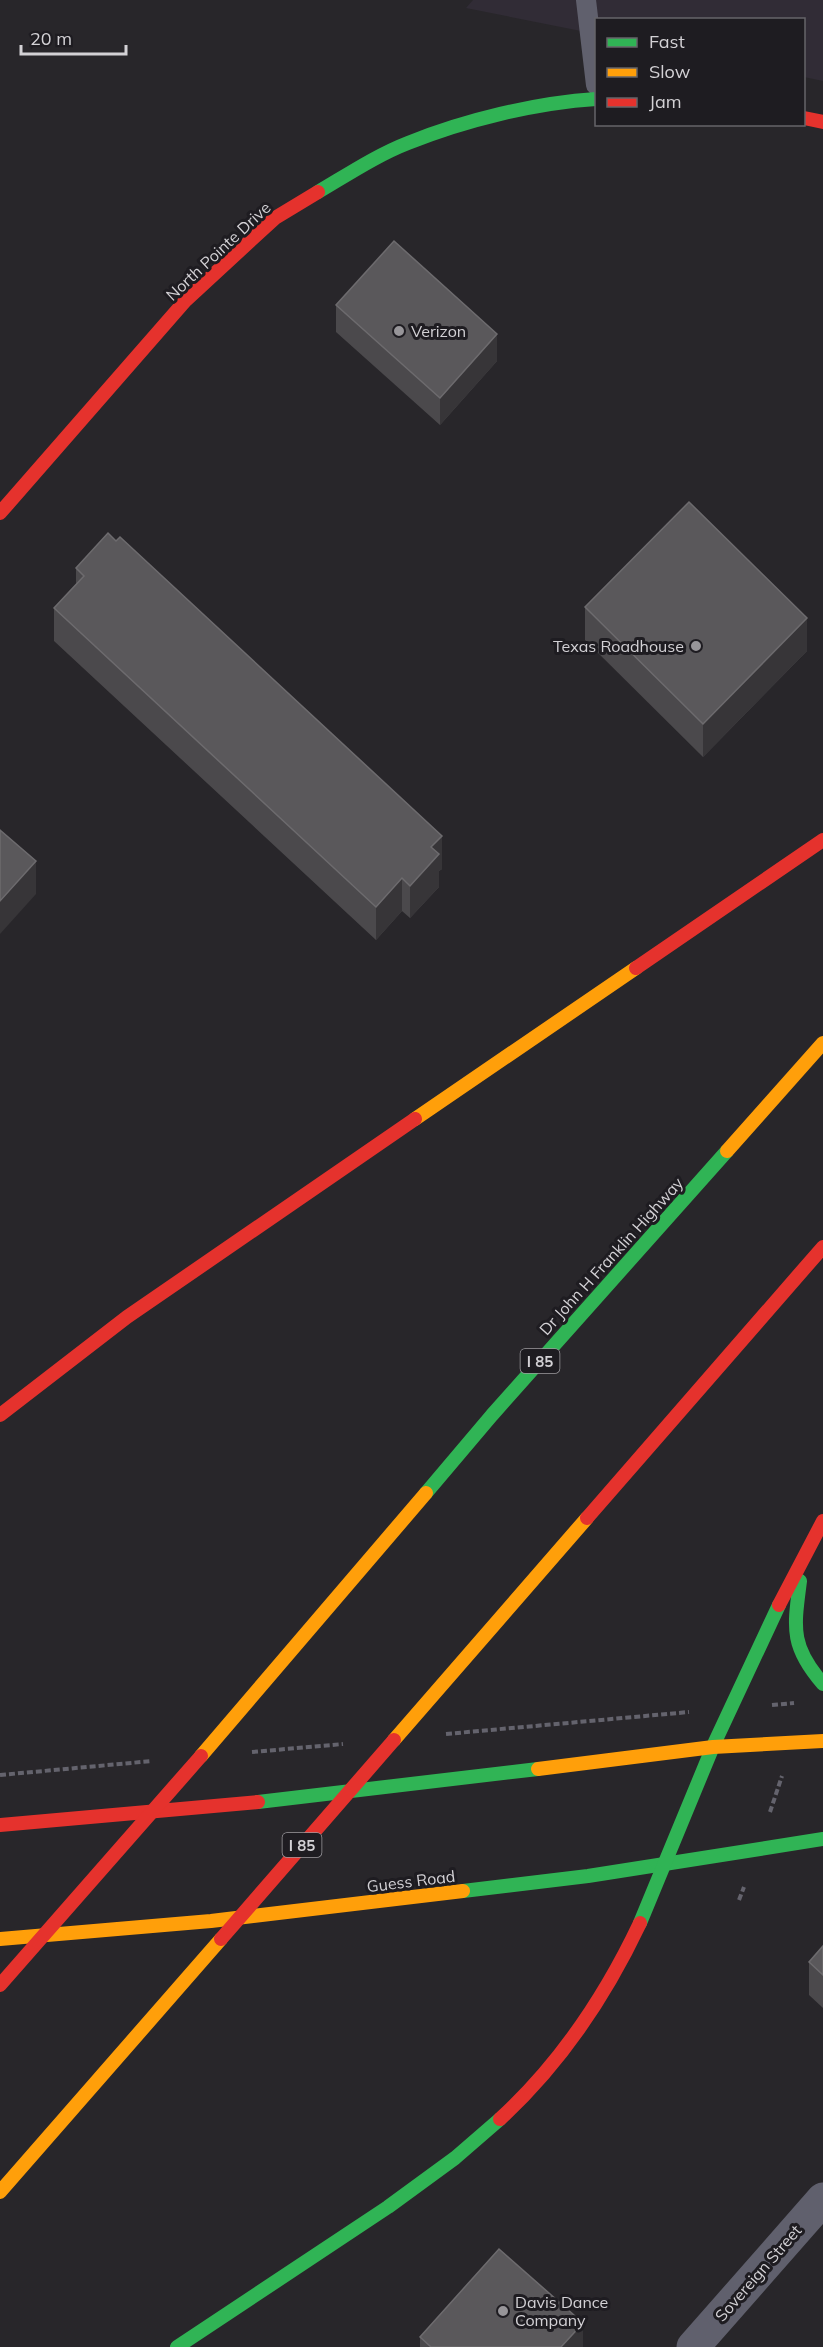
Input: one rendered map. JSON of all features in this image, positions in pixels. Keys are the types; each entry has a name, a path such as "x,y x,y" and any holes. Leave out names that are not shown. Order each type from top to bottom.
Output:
{"main road":[{"name":"North Pointe Drive","path":"0,513 186,300 275,218 352,172 407,143 485,118 543,105 595,99"},
{"path":"805,118 823,122"},
{"path":"0,1414 36,1384 240,1238 823,840"},
{"name":"Dr John H Franklin Highway","path":"0,1985 264,1685 492,1415 823,1043"},
{"name":"I 85","path":"0,2192 823,1247"},
{"path":"177,2347 375,2217 462,2151 514,2105 559,2058 603,1995 666,1865 713,1747 802,1557 823,1521"},
{"path":"802,1557 794,1631 800,1655 823,1684"},
{"path":"0,1826 303,1798 713,1747 823,1741"},
{"name":"Guess Road","path":"0,1939 211,1921 666,1865 823,1839"}],"street":[{"name":"Sovereign Street","path":"693,2347 823,2199"}],"lane":[{"path":"586,0 595,70"}],"path":[{"path":"739,1900 759,1848 792,1742"}],"shaded area":[{"path":"473,0 823,0 823,81 805,77 805,18 595,18 595,34 466,8"}],"building":[{"path":"394,241 497,334 440,398 336,305"},
{"name":"Texas Roadhouse","path":"689,502 807,618 703,724 585,607"},
{"path":"108,533 116,541 120,537 442,836 431,847 439,854 410,886 402,878 376,907 54,608 84,576 76,568"},
{"path":"0,830 36,861 0,901"},
{"path":"823,1946 823,1975 809,1962"},
{"path":"499,2249 583,2323 561,2347 431,2347 420,2337"}],"traffic: fast":[{"path":"318,192 385,153 453,127 549,104 595,99"},
{"path":"426,1493 492,1415 727,1151"},
{"path":"800,1581 796,1612 797,1636 812,1671 823,1684"},
{"path":"640,1923 714,1744 779,1605"},
{"path":"258,1802 538,1769"},
{"path":"463,1891 588,1876 823,1839"},
{"path":"177,2347 388,2207 455,2158 500,2119"}],"traffic: slow":[{"path":"415,1119 636,968"},
{"path":"727,1151 823,1043"},
{"path":"201,1756 426,1493"},
{"path":"394,1740 587,1518"},
{"path":"538,1769 713,1747 823,1741"},
{"path":"0,1939 211,1921 463,1891"},
{"path":"0,2192 221,1939"}],"traffic: jam":[{"path":"805,118 823,122"},
{"path":"0,513 186,300 275,218 318,192"},
{"path":"636,968 823,840"},
{"path":"0,1415 127,1317 415,1119"},
{"path":"587,1518 823,1247"},
{"path":"779,1605 823,1521"},
{"path":"221,1939 394,1740"},
{"path":"0,1985 201,1756"},
{"path":"0,1825 258,1802"},
{"path":"500,2119 543,2075 580,2028 612,1977 640,1923"}],"place":[{"name":"Verizon","path":"399,331"},
{"name":"Texas Roadhouse","path":"696,646"},
{"name":"Davis Dance Company","path":"503,2311"}]}
